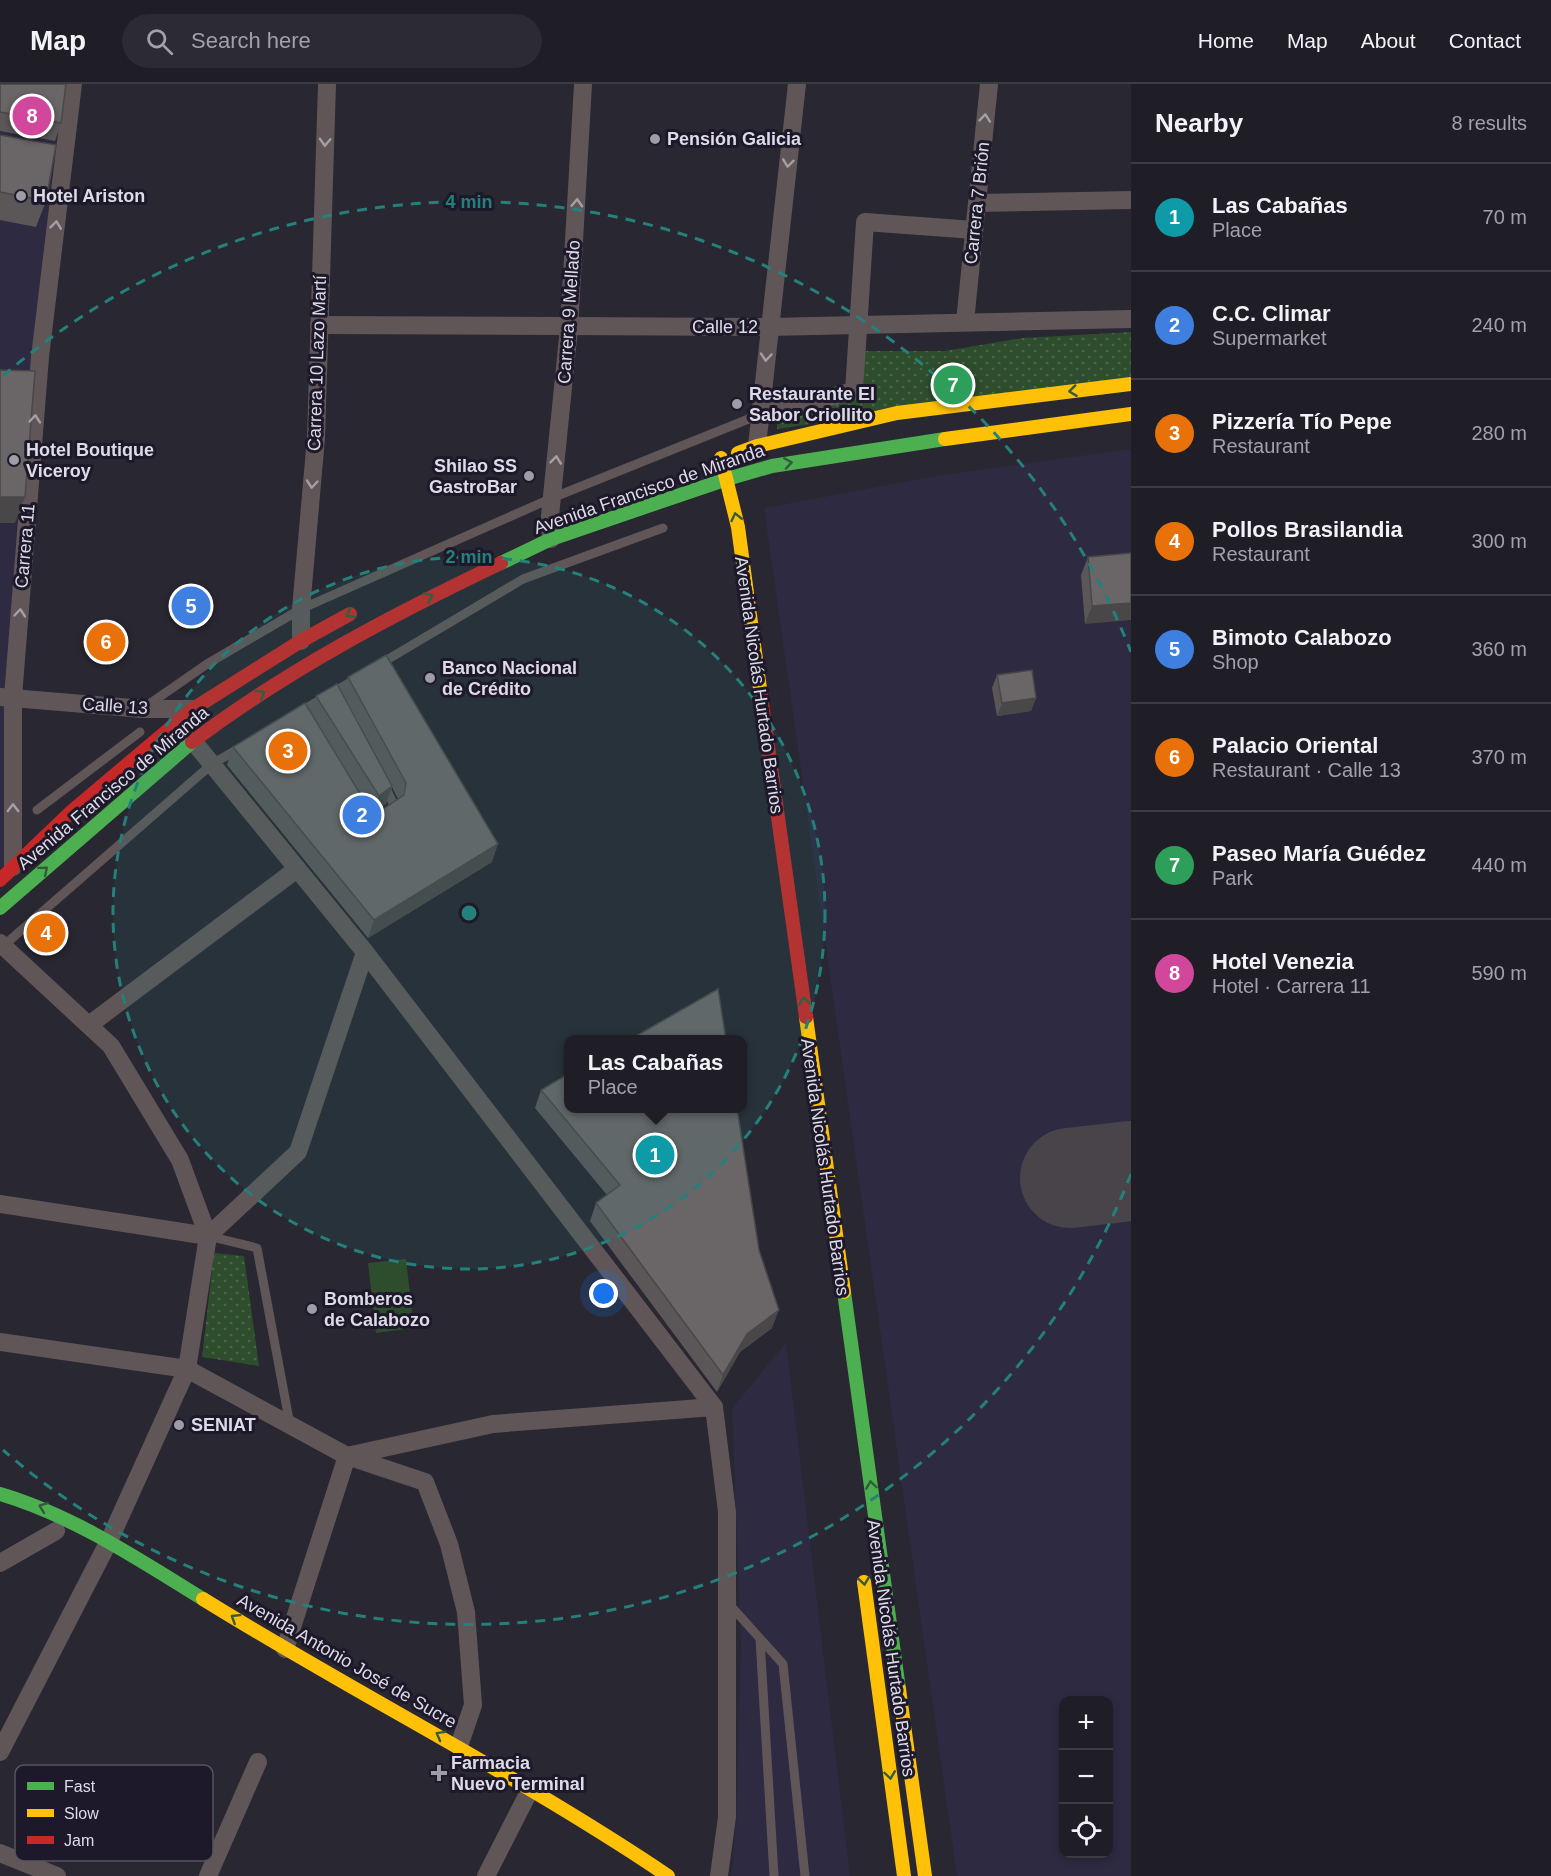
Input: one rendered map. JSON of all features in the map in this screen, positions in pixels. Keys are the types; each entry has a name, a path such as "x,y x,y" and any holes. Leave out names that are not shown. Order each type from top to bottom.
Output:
{"main road":[{"name":"Avenida Francisco de Miranda","path":"716,460 757,446 919,409 1131,384"},
{"name":"Avenida Francisco de Miranda","path":"2,903 193,741 230,714 319,658 411,606 551,539 727,478 772,465 1131,414"},
{"name":"Avenida Nicolás Hurtado Barrios","path":"716,460 727,478 738,527 925,1876"},
{"name":"Avenida Francisco de Miranda","path":"0,880 72,811 193,709 301,641 359,609"},
{"name":"Avenida Antonio José de Sucre","path":"0,1494 53,1511 103,1553 284,1656"},
{"path":"6,1511 27,1516 60,1534"},
{"name":"Avenida Nicolás Hurtado Barrios","path":"862,1569 904,1876"},
{"name":"Avenida Antonio José de Sucre","path":"196,1611 459,1746 647,1876"},
{"name":"Avenida Antonio José de Sucre","path":"344,1698 529,1793 668,1876"}],"street":[{"name":"Carrera 11","path":"13,867 7,697 40,357 73,84"},
{"name":"Carrera 10 Lazo Martí","path":"301,641 301,609 316,438 327,84"},
{"name":"Carrera 9 Mellado","path":"551,539 551,512 569,328 584,84"},
{"path":"757,446 797,84"},
{"name":"Carrera 7 Brión","path":"964,322 989,84"},
{"path":"977,203 1131,200"},
{"path":"761,414 854,391 865,222 974,230"},
{"name":"Calle 12","path":"319,325 569,328 769,327 1131,319"},
{"name":"Calle 13","path":"7,697 143,709 193,709 230,714"},
{"path":"193,741 365,952 714,1407 727,1512 726,1817 719,1876"},
{"path":"89,1025 297,869"},
{"path":"0,1752 103,1553 187,1369 208,1236 180,1160 111,1046 1,947"},
{"path":"208,1236 298,1152 365,952"},
{"path":"0,1204 208,1236"},
{"path":"0,1341 187,1369 347,1456 425,1482 449,1544 466,1612 472,1705 459,1746"},
{"path":"347,1456 493,1424 714,1407"},
{"path":"284,1656 347,1456"},
{"path":"0,1563 60,1534"},
{"path":"208,1876 258,1762"},
{"path":"486,1876 529,1793"},
{"path":"0,1853 15,1859"},
{"path":"20,1861 57,1876"}],"lane":[{"name":"Avenida Francisco de Miranda","path":"143,709 207,664 301,609 551,512 761,414"},
{"path":"373,669 523,579 663,528"},
{"path":"291,717 363,675"},
{"path":"333,692 339,703"},
{"path":"301,712 307,722"},
{"name":"Avenida Francisco de Miranda","path":"37,810 140,732"},
{"path":"1,947 212,764 251,741"},
{"path":"119,748 130,761"},
{"path":"379,774 393,804 392,809 383,815"},
{"path":"59,794 72,811"},
{"path":"208,1236 257,1248 290,1425"},
{"path":"727,1602 783,1664 805,1876"},
{"path":"760,1639 774,1876"}],"shaded area":[{"path":"0,84 67,84 8,861 0,869"},
{"path":"1131,449 1131,1876 957,1876 764,508 941,475"},
{"path":"786,1342 850,1876 731,1876 736,1826 741,1645 732,1409"}],"green space":[{"path":"1131,332 1131,377 777,429 777,418 863,394 865,351 945,351 1023,338"},
{"path":"214,1253 244,1256 259,1366 202,1357"},
{"path":"406,1259 414,1328 376,1333 368,1263"}],"building":[{"path":"0,84 66,84 61,123 0,112"},
{"path":"0,135 56,145 46,201 0,192"},
{"name":"Hotel Boutique Viceroy","path":"0,370 35,371 25,497 0,497"},
{"path":"1131,553 1131,603 1092,606 1088,557"},
{"path":"386,655 498,844 374,920 233,747 305,703 362,797 371,807 383,809 404,795 406,783 348,677"},
{"path":"1032,670 1036,698 1002,703 997,675"},
{"path":"337,684 392,786 379,796 316,696"},
{"path":"718,989 725,1035 638,1035"},
{"path":"564,1076 564,1113 738,1113 759,1250 779,1310 747,1334 723,1375 596,1203 620,1185 541,1090"}],"runway":[{"path":"1070,1178 1131,1171"}],"traffic: fast":[{"path":"501,563 551,539 772,466 945,439"},
{"path":"0,908 192,742"},
{"path":"844,1292 899,1689"},
{"path":"0,1494 80,1526 203,1599"}],"traffic: slow":[{"path":"738,453 757,446 897,413 1131,384"},
{"path":"945,439 1131,414"},
{"path":"721,458 738,527 761,696"},
{"path":"806,1017 844,1292"},
{"path":"864,1582 904,1876"},
{"path":"203,1599 554,1803 668,1876"},
{"path":"899,1689 925,1876"}],"traffic: jam":[{"path":"192,742 303,667 381,623 501,563"},
{"path":"0,880 72,811 193,709 301,641 350,614"},
{"path":"761,696 806,1017"}],"place":[{"name":"Hotel Venezia","path":"32,116"},
{"name":"Pensión Galicia","path":"655,139"},
{"name":"Hotel Ariston","path":"21,196"},
{"name":"Paseo María Guédez","path":"953,385"},
{"name":"Restaurante El Sabor Criollito","path":"737,404"},
{"name":"Hotel Boutique Viceroy","path":"14,460"},
{"name":"Shilao SS GastroBar","path":"529,476"},
{"name":"Bimoto Calabozo","path":"191,606"},
{"name":"Palacio Oriental","path":"106,642"},
{"name":"Banco Nacional de Crédito","path":"430,678"},
{"name":"Pizzería Tío Pepe","path":"288,751"},
{"name":"C.C. Climar","path":"362,815"},
{"name":"Pollos Brasilandia","path":"46,933"},
{"name":"Las Cabañas","path":"655,1155"},
{"name":"Bomberos de Calabozo","path":"312,1309"},
{"name":"SENIAT","path":"179,1425"},
{"name":"Farmacia Nuevo Terminal","path":"439,1773"}]}
